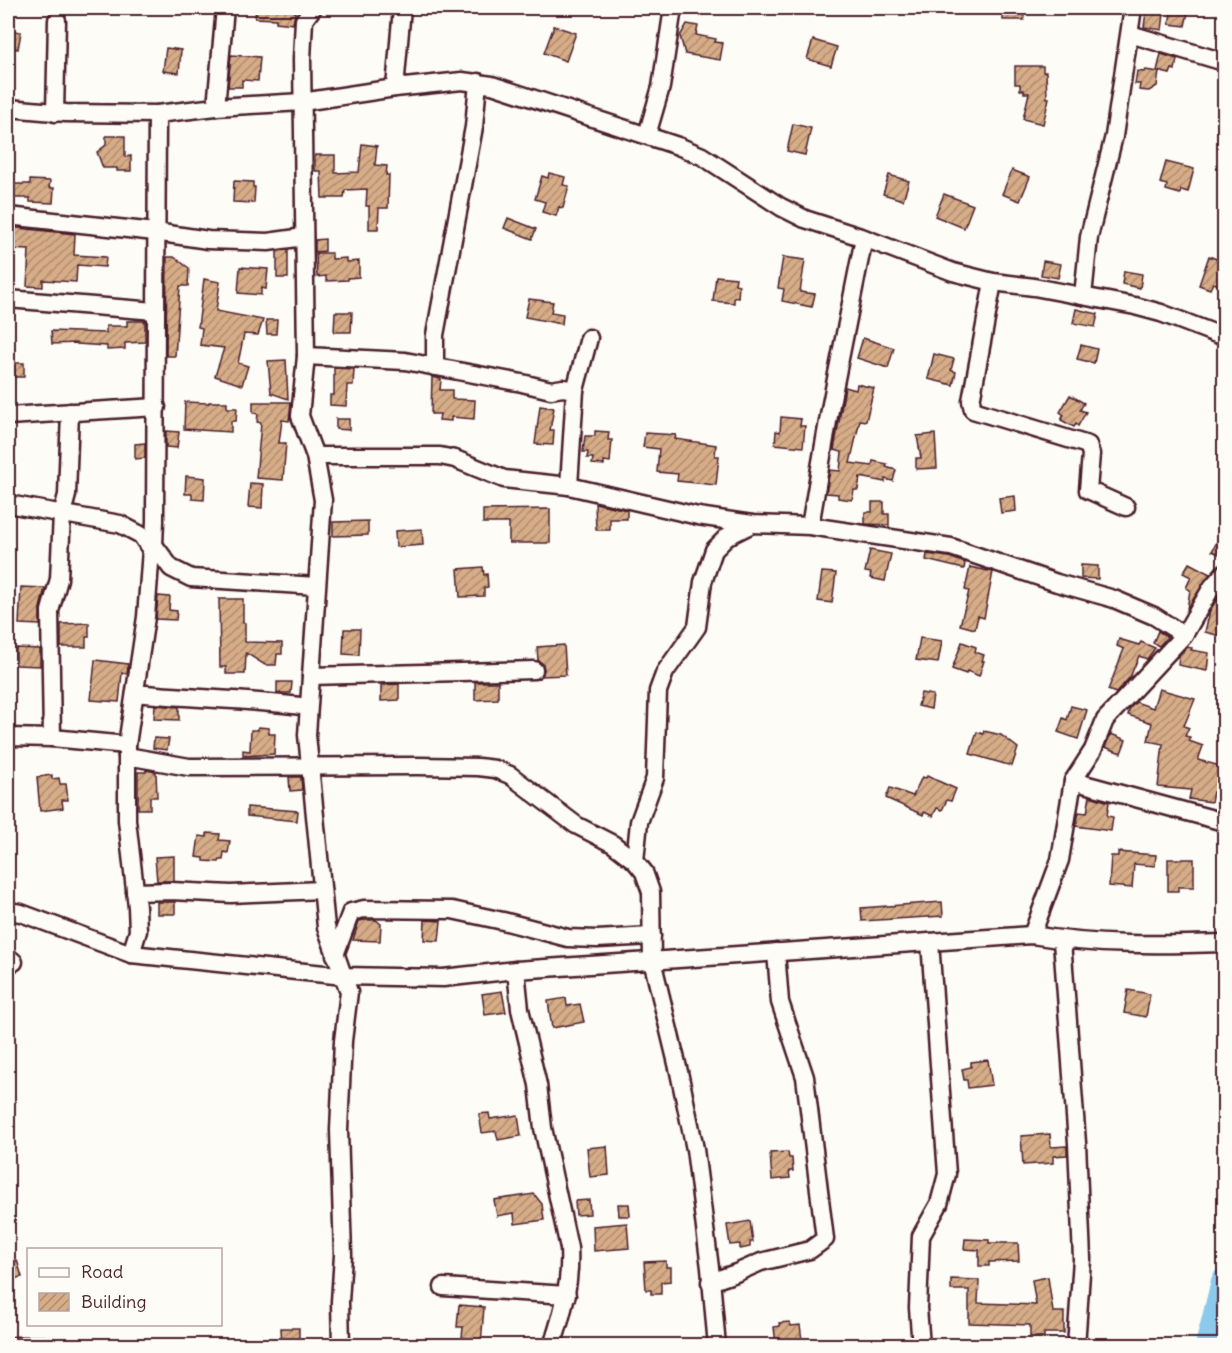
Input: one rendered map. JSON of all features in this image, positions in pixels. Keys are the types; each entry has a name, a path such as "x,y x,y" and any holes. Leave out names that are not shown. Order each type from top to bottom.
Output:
{"street":[{"path":"216,107 225,8"},
{"path":"313,8 304,20 302,102 306,356 300,416 315,456 323,500 307,735 326,927 349,992 343,1041 339,1130 343,1255 340,1302 341,1346"},
{"path":"395,88 402,8"},
{"path":"647,135 661,87 673,8"},
{"path":"1083,296 1089,237 1114,136 1133,8"},
{"path":"55,113 57,20"},
{"path":"1130,34 1224,62"},
{"path":"8,108 55,113 156,114 216,107 302,102 462,81 478,82 647,135 702,156 781,207 805,219 864,238 952,272 993,282 1083,296 1152,311 1224,337"},
{"path":"435,367 435,335 474,127 478,82"},
{"path":"131,954 138,931 127,820 127,751 146,617 152,547 157,407 156,114"},
{"path":"8,216 208,240 268,242 304,237"},
{"path":"810,526 864,238"},
{"path":"993,282 971,401 973,410 1088,446 1091,454 1088,490 1126,507"},
{"path":"8,299 155,311"},
{"path":"569,486 575,390 589,338"},
{"path":"306,356 405,361 541,389 575,390"},
{"path":"8,416 157,407"},
{"path":"52,738 50,611 58,579 62,514 67,495 70,412"},
{"path":"315,456 440,456 455,459 504,479 569,486 698,516 752,524 810,526 951,546 1057,584 1114,599 1154,616 1184,635"},
{"path":"8,504 120,524 141,536 171,568 191,578 316,586"},
{"path":"635,861 639,822 655,778 658,691 665,672 696,627 703,582 714,550 728,537 752,524"},
{"path":"1032,935 1060,860 1073,781 1093,750 1105,720 1184,635 1212,586 1224,573"},
{"path":"311,676 534,670"},
{"path":"135,693 271,702 308,707"},
{"path":"8,737 52,738 127,751 189,767 418,766 495,769 510,775 576,825 613,844 635,861 644,872 651,892 652,960 695,1149 717,1346"},
{"path":"1073,781 1224,822"},
{"path":"135,892 231,894 322,890"},
{"path":"335,955 351,912 364,909 452,910 568,938 652,936"},
{"path":"8,911 21,913 131,954 344,976 442,978 652,960 1032,935 1062,940 1147,945 1224,944"},
{"path":"1062,940 1077,1143 1082,1259 1076,1346"},
{"path":"921,1346 918,1308 921,1236 939,1204 947,1174 930,942"},
{"path":"710,1282 761,1262 810,1250 825,1239 805,1077 780,1002 776,952"},
{"path":"516,970 520,1009 538,1085 543,1128 568,1248 570,1268 567,1295 552,1346"},
{"path":"443,1287 567,1295"},
{"path":"14,1346 45,1346"}],"building":[{"path":"256,8 296,8 293,24 276,22 276,19 255,18"},
{"path":"1003,8 1023,8 1024,20 1003,20"},
{"path":"1172,8 1189,8 1185,26 1169,24"},
{"path":"1146,12 1164,14 1162,30 1144,27"},
{"path":"687,24 698,26 696,35 716,39 715,42 723,43 720,60 685,54 680,36"},
{"path":"554,26 576,33 566,61 544,53"},
{"path":"8,30 21,32 18,49 8,47"},
{"path":"813,40 837,47 831,66 807,59"},
{"path":"166,48 181,50 179,73 163,71"},
{"path":"1161,54 1177,59 1175,70 1172,69 1170,74 1157,71"},
{"path":"231,55 260,57 258,81 242,80 242,87 228,87"},
{"path":"1015,66 1043,66 1043,72 1046,72 1047,98 1049,98 1043,124 1023,119 1029,93 1020,90 1020,84 1015,84"},
{"path":"1145,70 1159,72 1157,86 1149,91 1139,90 1140,84 1135,84 1137,71 1144,72"},
{"path":"793,124 811,128 805,155 787,151"},
{"path":"106,136 125,136 125,157 131,156 131,171 103,168 97,152 106,145"},
{"path":"362,144 377,146 375,165 387,166 386,175 389,175 388,208 379,208 378,229 369,229 369,206 366,206 367,189 345,190 344,198 322,198 321,171 315,171 315,155 335,155 335,173 359,172"},
{"path":"1166,162 1194,169 1188,192 1181,190 1180,194 1166,190 1167,185 1160,183"},
{"path":"1012,170 1030,177 1020,201 1002,194"},
{"path":"549,173 565,177 563,185 569,186 563,208 559,207 556,216 542,212 545,202 535,199 542,176 548,178"},
{"path":"889,175 909,181 903,200 883,194"},
{"path":"30,180 50,181 49,188 54,188 53,203 30,202 30,198 8,198 8,184 30,184"},
{"path":"234,181 253,182 254,203 233,202"},
{"path":"944,194 973,205 964,228 935,216"},
{"path":"508,218 536,229 532,239 504,228"},
{"path":"8,227 75,234 74,255 106,257 105,267 77,265 76,282 43,280 43,287 27,286 29,250 8,249"},
{"path":"325,239 325,251 315,252 315,240"},
{"path":"288,250 288,278 277,278 277,251"},
{"path":"316,253 332,253 332,259 346,258 346,262 359,261 359,277 326,281 326,276 317,277"},
{"path":"1209,256 1224,262 1219,285 1213,283 1210,289 1199,285"},
{"path":"167,257 174,257 189,268 188,286 180,286 175,356 166,356"},
{"path":"783,257 805,260 800,292 815,294 812,307 782,301 784,289 778,288"},
{"path":"1043,261 1061,264 1058,278 1041,275"},
{"path":"240,267 268,269 266,289 261,288 261,295 238,293"},
{"path":"1124,271 1142,274 1140,288 1122,284"},
{"path":"716,276 736,278 735,284 739,285 738,298 734,297 734,303 713,301"},
{"path":"204,279 220,282 216,311 263,320 258,335 244,334 238,363 248,366 242,385 215,376 224,348 200,345 202,328 198,327"},
{"path":"529,299 553,302 551,312 563,314 562,324 525,317"},
{"path":"1076,309 1098,314 1095,327 1073,323"},
{"path":"335,312 352,312 351,332 334,332"},
{"path":"266,320 277,320 276,334 267,334"},
{"path":"127,321 145,321 145,342 125,343 125,349 107,350 107,346 77,343 52,344 51,331 106,333 106,326 127,326"},
{"path":"863,338 894,348 888,368 857,358"},
{"path":"1081,345 1097,349 1094,363 1077,359"},
{"path":"934,354 954,359 951,370 956,372 953,385 928,379"},
{"path":"286,360 288,399 271,393 268,361"},
{"path":"14,363 24,363 24,377 14,377"},
{"path":"334,368 354,369 353,385 347,385 346,406 330,405 330,395 334,395"},
{"path":"432,377 441,379 440,390 452,390 452,399 475,400 474,419 451,417 451,421 439,420 440,414 431,414"},
{"path":"857,384 874,388 866,421 860,420 850,463 872,466 873,461 887,464 886,467 896,470 893,481 885,479 885,482 860,477 858,490 854,490 852,500 838,498 838,494 826,493 830,470 840,471 842,452 834,450 845,387 856,390"},
{"path":"1070,395 1084,403 1080,410 1086,412 1078,426 1076,424 1074,427 1061,420 1064,415 1060,412"},
{"path":"185,402 227,402 227,408 237,408 236,421 231,421 231,432 184,429"},
{"path":"253,402 291,402 289,421 282,420 279,443 286,443 283,480 256,478 261,423 257,422 258,414 253,413"},
{"path":"540,406 554,408 550,430 554,430 553,445 535,444"},
{"path":"781,417 801,419 800,426 805,426 803,447 775,444 776,431 780,432"},
{"path":"336,419 349,419 349,430 336,429"},
{"path":"166,431 179,432 177,448 166,447"},
{"path":"595,431 609,432 608,440 612,440 610,462 604,461 604,465 592,464 593,458 587,458 588,452 583,452 585,436 595,436"},
{"path":"645,433 676,435 675,439 716,445 715,456 719,456 716,485 677,481 678,474 657,472 659,449 643,447"},
{"path":"935,434 937,468 916,469 916,458 921,458 917,436"},
{"path":"145,443 145,458 135,459 135,444"},
{"path":"186,476 205,478 204,500 192,499 192,494 185,494"},
{"path":"250,483 263,484 262,508 248,507"},
{"path":"1015,496 1016,511 1001,513 999,498"},
{"path":"872,502 884,502 884,514 889,514 889,525 865,524 865,512 872,512"},
{"path":"595,503 627,510 627,519 610,519 610,530 596,530"},
{"path":"550,509 550,543 509,543 509,523 483,523 483,510"},
{"path":"368,521 368,535 333,536 333,522"},
{"path":"422,529 423,545 396,547 395,531"},
{"path":"1224,529 1224,550 1222,555 1212,551"},
{"path":"870,550 891,554 885,581 870,578 871,573 865,572"},
{"path":"927,554 949,557 965,563 964,569 926,560"},
{"path":"1189,563 1210,574 1187,609 1190,590 1186,588 1191,577 1183,573"},
{"path":"1081,565 1098,566 1098,579 1081,578"},
{"path":"483,567 484,575 487,574 488,587 484,588 484,596 460,597 458,569"},
{"path":"970,567 993,572 984,618 978,616 975,629 960,625 969,591 965,590"},
{"path":"822,572 836,573 832,603 818,601"},
{"path":"21,587 45,588 40,608 40,625 19,624"},
{"path":"1224,589 1224,637 1205,632 1210,610"},
{"path":"158,596 170,597 169,610 177,611 176,620 156,619"},
{"path":"219,599 243,599 245,642 282,643 282,654 277,654 276,665 265,665 246,653 245,674 226,674 226,667 220,667"},
{"path":"89,623 86,647 61,647 61,624"},
{"path":"344,629 360,629 359,655 343,654"},
{"path":"1158,631 1167,637 1159,646 1153,643"},
{"path":"920,638 942,641 938,663 916,660"},
{"path":"1119,639 1139,645 1141,642 1155,648 1147,659 1139,656 1130,677 1116,693 1108,690 1124,649 1117,646"},
{"path":"962,642 976,647 975,652 984,655 979,676 967,671 966,674 952,669"},
{"path":"564,645 566,675 542,676 544,669 543,664 538,660 537,647"},
{"path":"1187,647 1192,648 1191,650 1209,653 1207,671 1178,665 1179,655"},
{"path":"16,648 40,649 40,666 16,665"},
{"path":"95,660 128,664 127,674 122,673 119,702 91,700"},
{"path":"277,682 292,682 291,693 277,693"},
{"path":"475,682 498,682 498,699 475,700"},
{"path":"399,684 399,700 381,701 381,685"},
{"path":"1159,689 1195,699 1184,726 1189,728 1185,736 1190,737 1189,741 1203,746 1198,760 1224,767 1221,794 1213,792 1211,802 1189,799 1191,790 1158,787 1163,744 1148,741 1152,723 1128,715 1130,708 1136,702 1153,708"},
{"path":"921,693 933,695 931,709 918,706"},
{"path":"155,705 179,707 179,720 154,719"},
{"path":"1071,706 1087,710 1078,739 1058,732 1063,718 1067,720"},
{"path":"258,727 269,728 269,734 275,734 274,754 243,756 243,750 250,751 251,730 258,730"},
{"path":"984,731 1001,735 1018,748 1012,766 970,754 977,732 983,734"},
{"path":"1111,734 1126,740 1121,753 1105,747"},
{"path":"154,738 169,739 167,750 153,748"},
{"path":"146,770 156,772 157,797 150,797 150,809 138,809 138,772 146,772"},
{"path":"52,775 52,779 59,778 60,784 66,784 68,800 62,800 63,808 40,811 37,777"},
{"path":"927,776 956,789 951,801 947,800 942,810 937,808 933,816 924,812 923,815 886,798 890,788 913,796 922,777"},
{"path":"289,777 301,777 302,790 290,791"},
{"path":"1090,796 1109,802 1107,816 1113,817 1111,831 1076,826 1079,812 1087,813"},
{"path":"247,807 298,811 297,821 247,816"},
{"path":"207,833 220,834 219,840 230,841 228,853 224,852 223,860 219,862 204,861 204,858 196,857 199,836 207,837"},
{"path":"1118,852 1156,855 1155,866 1134,864 1132,888 1109,886 1111,856 1118,856"},
{"path":"174,856 174,881 157,881 155,857"},
{"path":"1168,859 1194,859 1194,887 1178,887 1178,891 1168,891"},
{"path":"157,902 175,902 175,914 157,914"},
{"path":"942,902 943,916 862,921 861,908"},
{"path":"376,920 381,924 380,941 353,940 359,921"},
{"path":"425,920 441,921 439,941 424,940"},
{"path":"1128,990 1150,994 1146,1017 1124,1013"},
{"path":"502,991 506,1012 485,1015 482,994"},
{"path":"566,998 567,1006 580,1004 584,1022 552,1028 548,1001"},
{"path":"988,1060 992,1085 968,1088 962,1069 971,1067 971,1062"},
{"path":"489,1113 490,1119 518,1115 521,1136 498,1140 496,1131 482,1133 479,1114"},
{"path":"1050,1134 1051,1147 1067,1146 1067,1155 1053,1156 1053,1163 1023,1165 1021,1136"},
{"path":"607,1146 609,1175 590,1177 587,1148"},
{"path":"788,1152 789,1158 792,1158 793,1171 789,1171 790,1178 772,1180 770,1153"},
{"path":"534,1194 542,1204 544,1220 515,1224 514,1213 497,1216 494,1200"},
{"path":"589,1200 590,1214 576,1215 575,1201"},
{"path":"618,1204 629,1204 630,1216 619,1216"},
{"path":"750,1221 753,1242 750,1242 750,1247 740,1249 740,1244 730,1245 727,1225"},
{"path":"627,1223 629,1248 594,1251 593,1226"},
{"path":"965,1239 989,1240 989,1243 1018,1243 1019,1261 989,1262 989,1266 979,1266 979,1250 964,1249"},
{"path":"17,1260 22,1277 8,1280 8,1263"},
{"path":"666,1261 666,1267 671,1267 671,1281 661,1282 661,1294 651,1294 651,1290 646,1290 644,1262"},
{"path":"1048,1277 1053,1312 1064,1312 1064,1333 1044,1333 1044,1337 1030,1337 1030,1325 969,1323 969,1290 951,1290 951,1279 979,1280 978,1303 1036,1305 1032,1280"},
{"path":"459,1305 484,1307 481,1344 467,1343 467,1338 462,1338 463,1327 457,1327"},
{"path":"790,1322 791,1326 800,1325 802,1340 776,1344 774,1327 780,1326 779,1323"},
{"path":"281,1328 299,1328 299,1346 282,1346"}],"waterway":[{"path":"1207,1346 1224,1280"}]}
